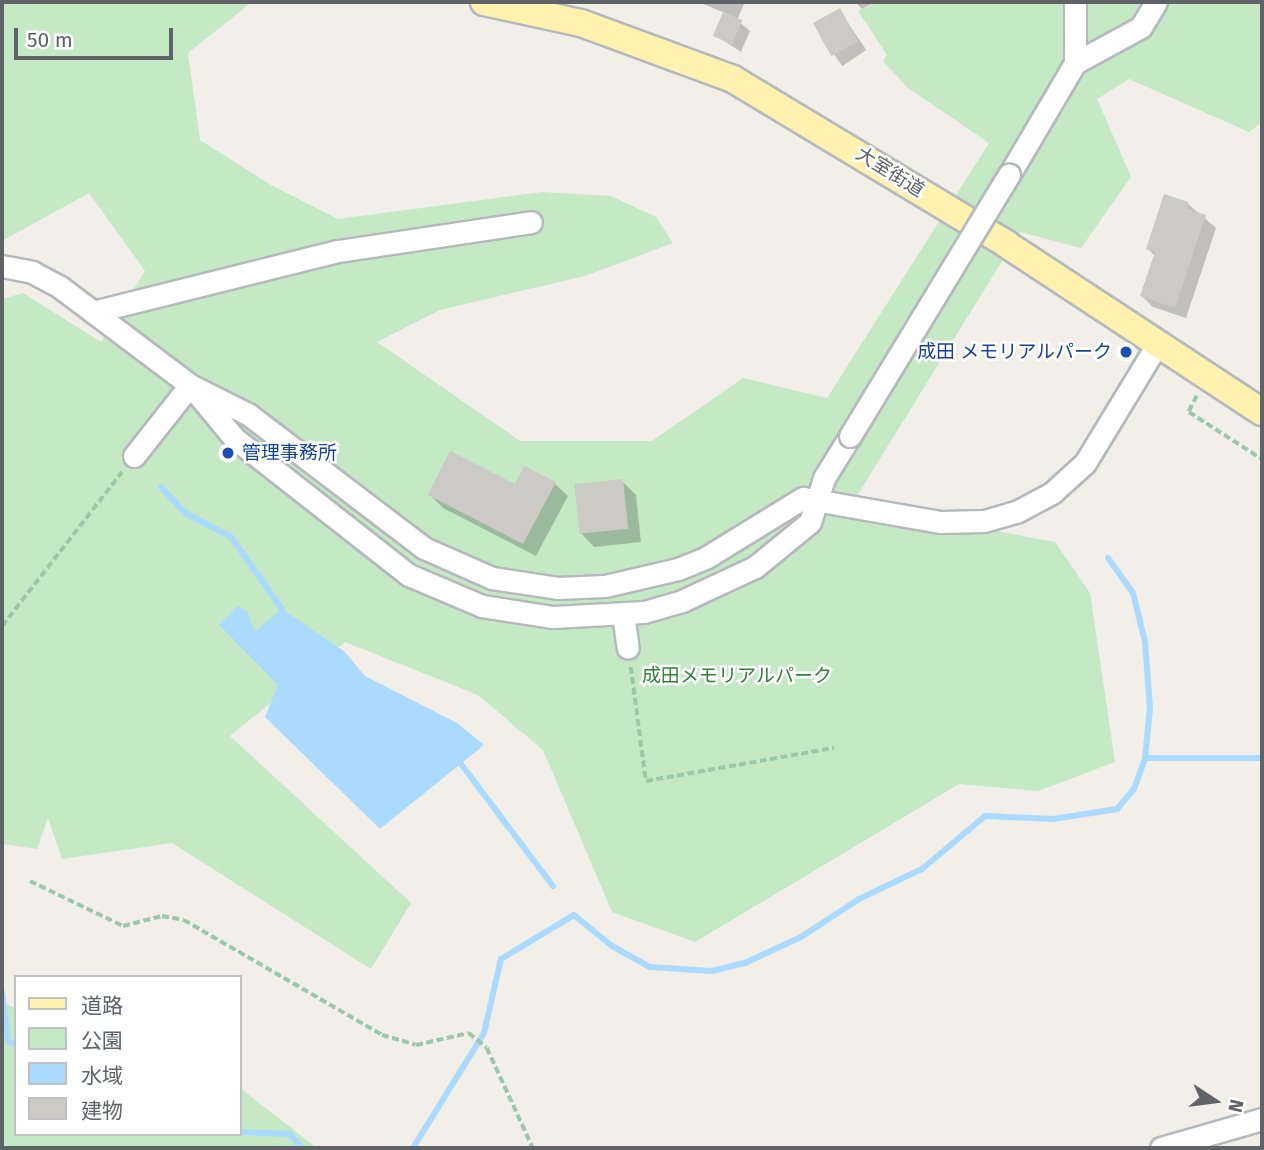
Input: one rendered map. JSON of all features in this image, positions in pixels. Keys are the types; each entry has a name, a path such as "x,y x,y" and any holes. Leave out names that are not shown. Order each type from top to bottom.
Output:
{"main road":[{"name":"大室街道","path":"484,2 581,23 733,79 1006,244 1262,412"}],"street":[{"path":"190,385 234,438 409,575 462,599 519,615 582,618 623,614 682,601 755,568 810,522 817,498 850,436 1075,63 1075,2"},
{"path":"1075,63 1141,27 1156,2"},
{"path":"93,312 338,251 531,222"},
{"path":"2,265 32,272 93,312 190,385 248,414 424,548 492,578 527,586 586,588 678,569 708,557 803,498 817,498 941,522 984,521 1018,511 1054,492 1084,463 1158,343"},
{"path":"134,456 190,385"},
{"path":"623,614 628,648"},
{"path":"1161,1148 1262,1119"}],"path":[{"path":"1207,376 1189,412 1262,459"},
{"path":"2,626 134,456"},
{"path":"628,648 646,780 834,748"},
{"path":"30,881 123,926 162,916 184,919 382,1035 416,1045 469,1033 487,1048 533,1148"}],"green space":[{"name":"成田メモリアルパーク","path":"2,2 252,2 188,53 200,140 271,185 338,219 543,192 611,196 656,217 673,243 585,276 440,310 377,342 520,441 652,441 743,378 827,398 989,143 908,88 883,61 887,55 858,11 878,2 1262,2 1262,122 1249,132 1129,79 1097,99 1131,177 1081,248 1020,232 852,504 1055,542 1090,593 1115,762 1038,791 959,784 695,942 612,912 543,750 478,695 345,642 230,736 411,903 371,969 172,843 62,859 48,818 37,849 2,844 2,299 23,293 101,342 145,271 89,193 2,241"},
{"path":"2,1001 14,1008 14,1136 242,1136 242,1090 317,1148 2,1148"}],"water":[{"path":"238,606 248,612 254,632 282,609 345,652 365,676 457,723 484,745 380,829 265,717 278,685 219,625"}],"building":[{"path":"840,8 858,41 831,56 813,23"},
{"path":"723,12 742,20 732,44 713,36"},
{"path":"1164,194 1188,202 1186,208 1206,215 1175,308 1140,296 1155,252 1146,249"},
{"path":"450,451 515,484 524,466 556,482 523,544 428,495"},
{"path":"623,479 628,529 579,534 574,484"}],"waterway":[{"path":"161,487 185,513 231,537 282,609"},
{"path":"1108,558 1133,593 1145,642 1150,708 1145,758"},
{"path":"413,1148 484,1033 501,959 574,915 612,946 650,967 712,971 745,963 801,937 859,899 922,869 985,816 1053,819 1117,809 1134,789 1145,758 1262,758"},
{"path":"461,764 553,886"},
{"path":"2,992 8,1041 14,1043"},
{"path":"242,1132 290,1134 302,1148"}],"place":[{"name":"成田 メモリアルパーク","path":"1126,352"},
{"name":"管理事務所","path":"228,453"}]}
